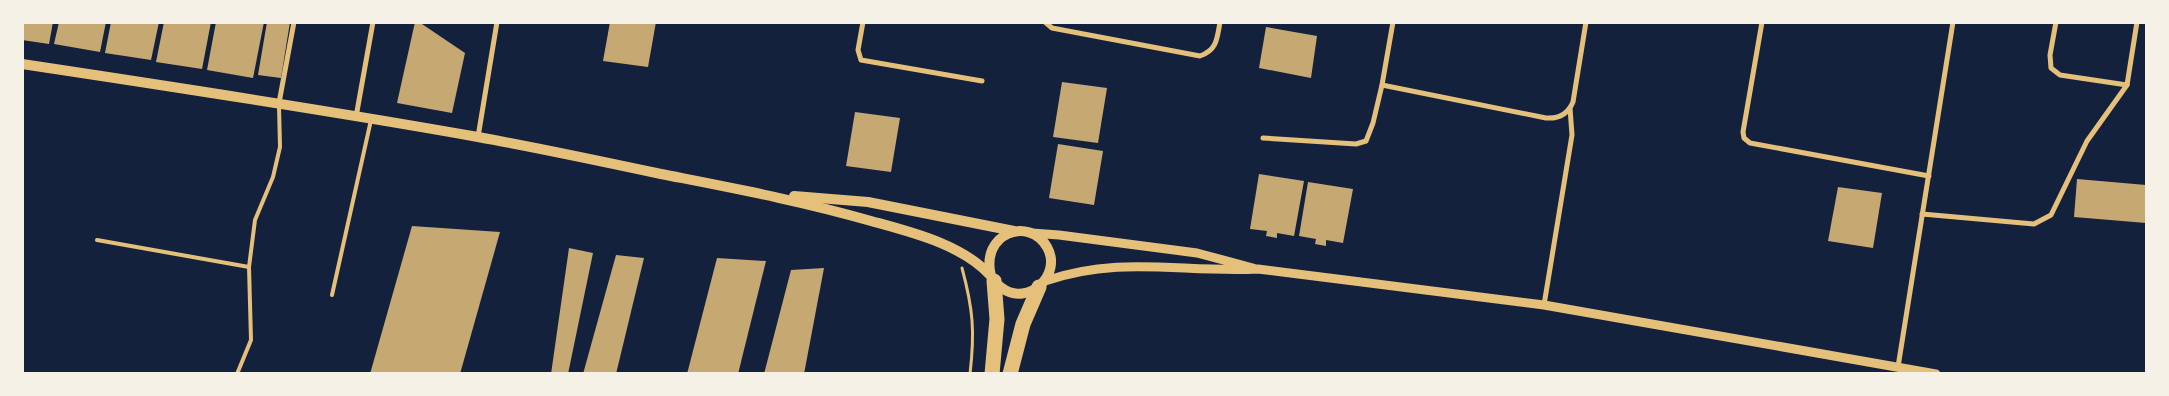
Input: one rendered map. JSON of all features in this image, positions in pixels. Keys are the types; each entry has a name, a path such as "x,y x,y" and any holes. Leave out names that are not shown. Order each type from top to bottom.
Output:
{"highway":[{"path":"992,278 998,319 992,374"},
{"path":"1010,374 1023,324 1042,284"}],"main road":[{"path":"22,64 279,103 356,118 478,137 778,197 920,234 958,252 992,278 1001,288 1010,293 1030,292 1042,284 1050,271 1049,254 1040,239 1030,233 868,202 824,197 778,197"},
{"path":"992,278 988,264 990,252 996,242 1006,234 1018,231"}],"street":[{"path":"279,103 294,22"},
{"path":"356,118 373,22"},
{"path":"478,137 497,22"},
{"path":"863,22 858,50 862,60 982,81"},
{"path":"1045,22 1052,28 1200,56 1209,53 1216,46 1220,22"},
{"path":"1263,138 1363,143 1370,132 1382,85 1393,22"},
{"path":"1382,85 1546,118 1560,117 1570,108 1573,102 1586,22"},
{"path":"1762,22 1742,132 1744,138 1750,143 1928,176"},
{"path":"1898,367 1953,22"},
{"path":"2056,22 2050,55 2051,68 2060,74 2127,85"},
{"path":"1922,214 2034,224 2051,215 2087,141 2127,85 2137,22"},
{"path":"1544,304 1572,135 1570,108"},
{"path":"1030,233 1059,234 1197,253 1258,269 1544,304 1936,374"},
{"path":"1042,284 1082,270 1122,266 1169,266 1216,270 1258,269"}],"lane":[{"path":"237,374 251,340 249,267 255,220 273,177 280,147 279,103"},
{"path":"332,295 371,120"},
{"path":"97,240 249,267"}],"path":[{"path":"958,252 972,306 974,340 970,374"}],"building":[{"path":"22,22 53,22 49,44 22,40"},
{"path":"59,22 106,22 100,52 54,44"},
{"path":"111,22 159,22 151,60 105,53"},
{"path":"164,22 211,22 202,69 156,62"},
{"path":"216,22 264,22 253,78 207,70"},
{"path":"267,22 290,22 281,78 258,75"},
{"path":"415,22 419,22 465,53 452,113 397,103"},
{"path":"610,22 656,22 648,67 603,61"},
{"path":"1266,27 1317,36 1311,78 1259,68"},
{"path":"1062,82 1107,88 1098,143 1053,137"},
{"path":"855,112 900,118 891,172 846,166"},
{"path":"1058,144 1103,151 1094,205 1049,198"},
{"path":"1259,174 1304,181 1294,236 1277,233 1277,238 1266,236 1267,231 1250,229"},
{"path":"2077,179 2146,185 2146,223 2074,217"},
{"path":"1308,182 1353,189 1343,243 1326,240 1326,246 1315,244 1316,239 1299,236"},
{"path":"1838,187 1882,193 1873,248 1828,241"},
{"path":"412,226 500,232 460,374 370,374"},
{"path":"569,248 593,253 568,374 551,374"},
{"path":"616,255 644,258 616,374 583,374"},
{"path":"717,258 766,261 738,374 687,374"},
{"path":"824,268 804,374 764,374 791,270"}]}
